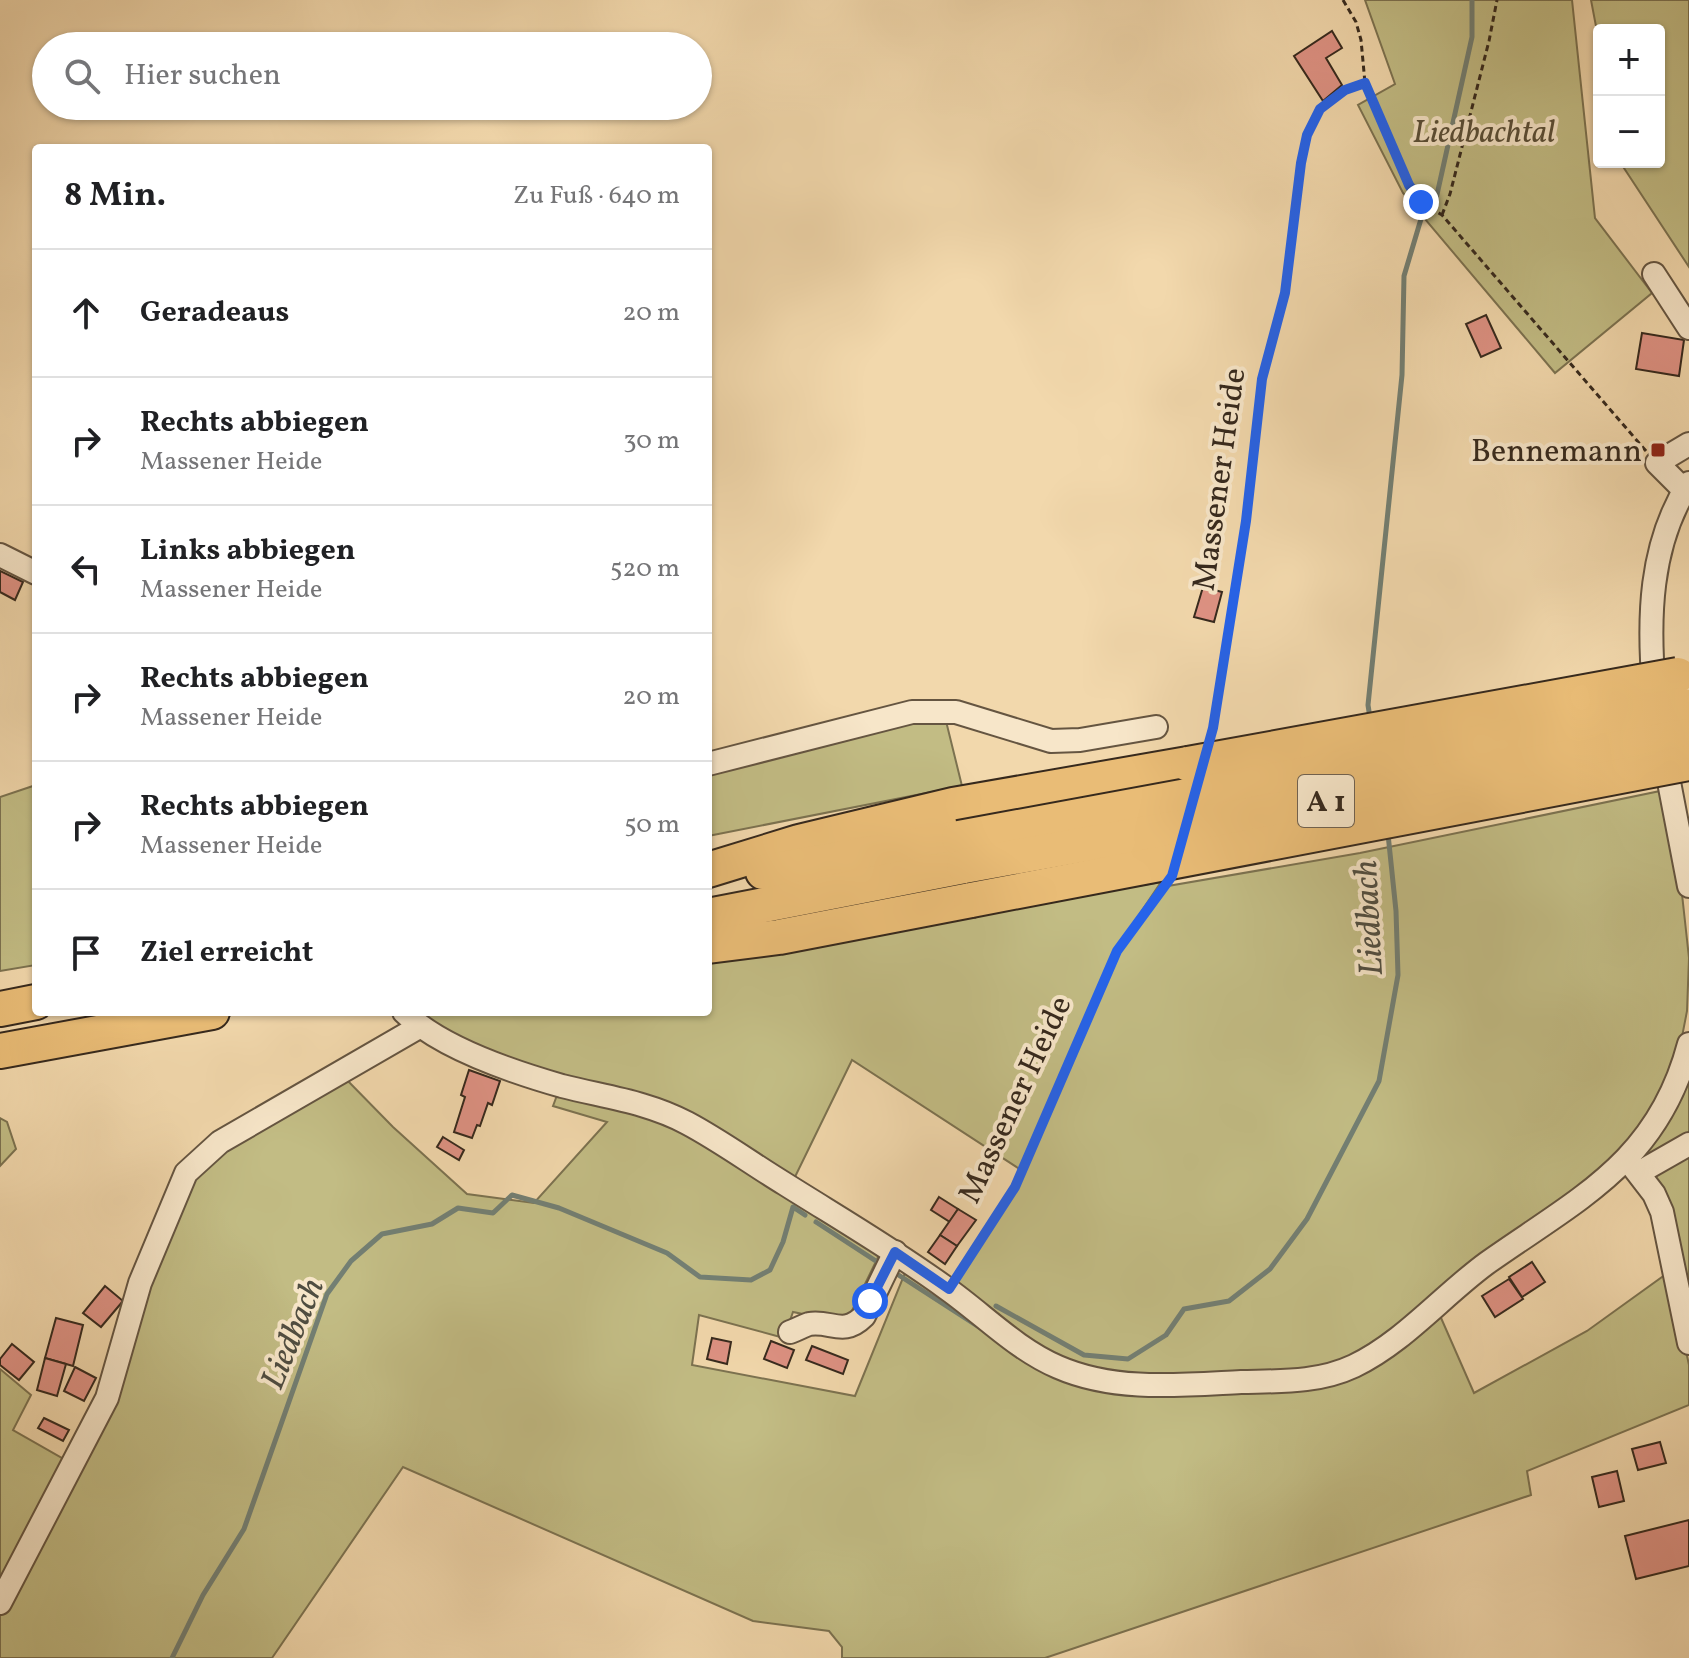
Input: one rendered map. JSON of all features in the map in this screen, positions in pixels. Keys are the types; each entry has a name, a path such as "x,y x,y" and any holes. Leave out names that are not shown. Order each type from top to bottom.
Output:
{"highway":[{"path":"712,869 799,842 959,836 1686,713"},
{"path":"712,945 779,937 971,900 1686,713"},
{"name":"A 1","path":"712,881 959,836 1686,713"},
{"name":"A 1","path":"712,915 959,836"},
{"path":"0,1009 32,1003"},
{"path":"0,1051 190,1016"}],"street":[{"path":"1654,274 1689,328"},
{"path":"1689,444 1657,463 1687,486 1671,518 1662,546 1654,582 1650,642 1657,721 1689,886"},
{"path":"0,555 32,571"},
{"path":"712,763 912,712 956,712 1051,741 1080,740 1156,727"},
{"path":"0,1603 107,1398 140,1283 186,1173 220,1142 412,1020 470,1054 561,1085 661,1110 895,1252 949,1289 1017,1344 1058,1367 1087,1377 1157,1387 1314,1379 1351,1367 1384,1348 1482,1268 1597,1188 1633,1166 1689,1144"},
{"path":"1633,1166 1674,1090 1689,1044"},
{"path":"1633,1166 1654,1194 1662,1212 1689,1343"},
{"path":"790,1332 810,1324 855,1325 864,1316 895,1252"}],"path":[{"path":"1343,0 1356,22 1361,40 1365,83 1409,185 1421,202 1442,215 1657,463"},
{"path":"1442,215 1450,194 1497,0"},
{"name":"Massener Heide","path":"1209,742 1246,521 1262,379 1285,293 1307,135 1320,109 1345,90 1365,83"},
{"name":"Massener Heide","path":"949,1289 1015,1187 1117,951 1163,888"}],"green space":[{"name":"Liedbachtal","path":"1365,0 1572,0 1595,218 1652,293 1555,373 1403,193 1358,105 1395,84"},
{"path":"1591,0 1689,0 1689,267 1624,168 1665,168 1665,24 1596,24"},
{"path":"909,717 945,717 962,786 712,835 712,766"},
{"path":"32,786 32,966 0,971 0,797"},
{"path":"1665,790 1680,876 1689,958 1687,1011 1681,1042 1656,1107 1622,1156 1380,1343 1331,1368 1157,1381 1062,1362 955,1286 1016,1187 1119,952 1168,886 1360,853"},
{"path":"1161,882 1115,951 1021,1170 852,1060 792,1183 692,1120 473,1049 419,1016 712,1016 712,957"},
{"path":"1689,1074 1689,1139 1651,1161 1644,1151"},
{"path":"344,1077 393,1127 467,1194 534,1203 607,1122 553,1106 559,1090 658,1114 882,1249 846,1323 793,1312 784,1338 699,1315 692,1365 855,1396 907,1268 1054,1374 1314,1385 1438,1311 1474,1393 1587,1331 1669,1272 1689,1365 1689,1405 1527,1471 1531,1495 1045,1658 842,1658 842,1647 829,1631 753,1621 403,1467 272,1658 0,1658 0,1603 78,1457 188,1175"},
{"path":"0,1118 7,1122 16,1149 0,1166"},
{"path":"1689,1145 1689,1323 1653,1168"},
{"path":"0,1369 31,1395 13,1430 67,1461 0,1586"}],"building":[{"path":"1332,31 1342,48 1326,58 1342,85 1323,101 1294,56"},
{"path":"1486,315 1501,348 1481,357 1466,324"},
{"path":"1642,333 1684,340 1679,376 1636,369"},
{"path":"0,571 23,582 15,600 0,592"},
{"path":"1203,587 1222,592 1214,622 1194,617"},
{"path":"469,1070 500,1081 492,1105 488,1103 472,1138 454,1132 465,1097 461,1095"},
{"path":"443,1137 464,1150 459,1160 437,1147"},
{"path":"939,1197 958,1209 950,1222 931,1210"},
{"path":"958,1209 976,1220 957,1246 940,1235"},
{"path":"940,1235 957,1246 945,1264 928,1252"},
{"path":"1532,1262 1545,1282 1522,1297 1509,1277"},
{"path":"1509,1279 1523,1299 1495,1317 1482,1296"},
{"path":"105,1286 123,1301 101,1327 83,1313"},
{"path":"56,1318 83,1325 73,1366 45,1358"},
{"path":"712,1338 731,1342 727,1364 707,1359"},
{"path":"771,1341 794,1350 787,1368 764,1359"},
{"path":"12,1344 34,1362 19,1380 0,1365 0,1359"},
{"path":"812,1346 848,1360 843,1374 806,1360"},
{"path":"45,1358 66,1364 57,1396 37,1390"},
{"path":"75,1367 96,1378 84,1401 64,1391"},
{"path":"44,1418 69,1430 63,1441 38,1428"},
{"path":"1660,1442 1666,1463 1638,1470 1632,1449"},
{"path":"1617,1471 1624,1501 1599,1507 1592,1477"},
{"path":"1689,1520 1689,1566 1636,1579 1625,1536"}],"waterway":[{"name":"Liedbach","path":"1436,199 1472,37 1472,0"},
{"name":"Liedbach","path":"1370,718 1368,705 1402,375 1404,276 1421,219"},
{"name":"Liedbach","path":"996,1306 1084,1355 1128,1359 1166,1335 1184,1309 1229,1301 1270,1269 1307,1219 1379,1081 1398,975 1396,911 1388,834"},
{"name":"Liedbach","path":"172,1658 203,1595 244,1529 327,1294 351,1261 382,1234 432,1224 458,1208 493,1213 512,1195 559,1208 667,1253 700,1277 751,1280 770,1270 783,1242 793,1207 805,1215"},
{"name":"Liedbach","path":"816,1222 882,1265"},
{"name":"Liedbach","path":"897,1274 979,1327"}],"place":[{"name":"Bennemann","path":"1658,450"}],"route":[{"path":"870,1301 895,1252 949,1289 1015,1187 1117,951 1172,876 1213,728 1246,521 1262,379 1285,293 1307,135 1320,109 1345,90 1365,83 1398,162 1421,202"}]}
